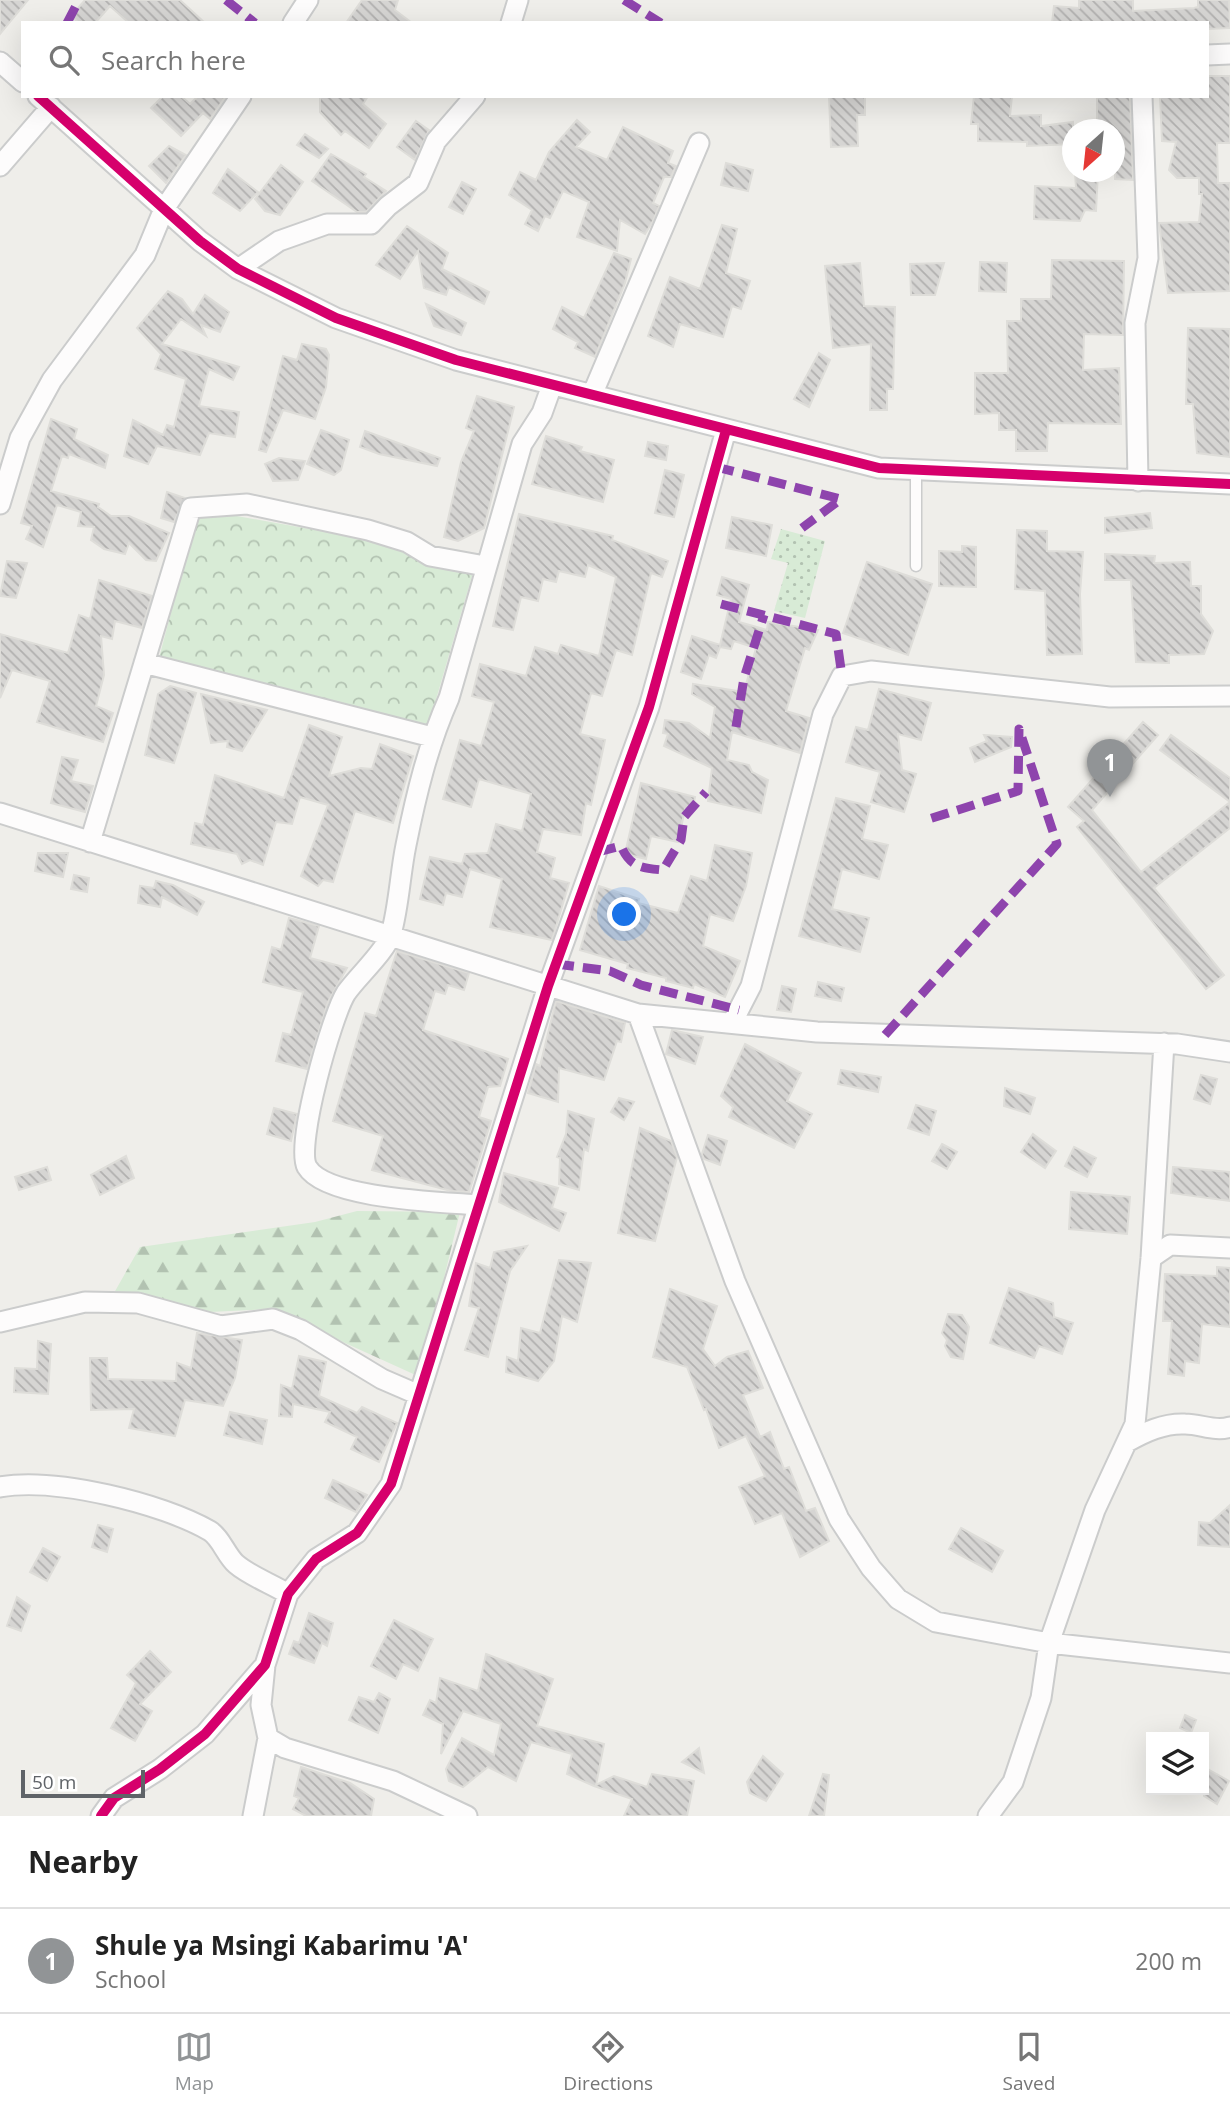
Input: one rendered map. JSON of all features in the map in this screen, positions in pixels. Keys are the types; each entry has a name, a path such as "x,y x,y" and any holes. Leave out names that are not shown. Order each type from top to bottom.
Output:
{"street":[{"path":"294,21 308,0"},
{"path":"512,21 518,0"},
{"path":"1209,55 1230,54"},
{"path":"0,62 21,80"},
{"path":"0,504 20,438 52,380 145,255 164,209 240,98"},
{"path":"238,269 279,241 327,224 372,224 388,206 418,183 436,141 473,98"},
{"path":"1138,481 1135,323 1148,258 1142,98"},
{"path":"0,166 44,102 164,209 238,269 336,318 456,360 726,430 879,468 1230,484"},
{"path":"592,395 699,143"},
{"path":"479,1205 379,1196 324,1183 307,1168 304,1156 306,1127 344,996 390,937 406,845 432,737 449,698 522,444 542,412 552,385"},
{"path":"253,1816 268,1738 261,1705 265,1665 288,1594 316,1559 357,1534 391,1484 548,986 649,707 726,430"},
{"path":"90,842 191,508 247,504 368,530 407,542 430,556 485,566"},
{"path":"144,663 432,737"},
{"path":"732,1023 751,986 823,714 842,676 872,671 1110,697 1230,696"},
{"path":"0,813 638,1014 817,1032 1164,1044 1230,1052"},
{"path":"638,1014 745,1307 839,1519 871,1568 898,1599 936,1622 1049,1643 1230,1663"},
{"path":"988,1816 1013,1783 1041,1698 1049,1643 1095,1510 1135,1424 1151,1258 1164,1044"},
{"path":"1151,1258 1170,1245 1230,1248"},
{"path":"0,1321 85,1302 138,1303 221,1326 273,1319 301,1330 382,1379 419,1395"},
{"path":"1127,1442 1152,1428 1185,1424 1221,1430 1230,1427"},
{"path":"0,1487 57,1488 118,1497 160,1509 213,1533 237,1565 288,1594"},
{"path":"101,1816 114,1798 160,1769 205,1734 265,1665"},
{"path":"268,1738 285,1748 393,1781 467,1816"}],"lane":[{"path":"916,470 916,566"}],"green space":[{"path":"198,509 477,559 428,727 158,662"},
{"path":"781,529 825,541 805,618 774,611 788,563 771,559"},
{"path":"357,1211 460,1212 420,1377 270,1309 210,1312 114,1293 140,1247 315,1222"}],"building":[{"path":"0,0 28,0 0,34"},
{"path":"85,0 180,0 203,21 127,21 110,6 97,21 77,21 71,16"},
{"path":"362,0 398,0 395,10 409,21 347,21"},
{"path":"1079,0 1133,0 1133,11 1194,8 1198,7 1198,0 1229,0 1230,28 1209,29 1209,21 1052,21 1054,6 1079,8"},
{"path":"1209,76 1230,76 1230,143 1217,143 1218,183 1230,183 1230,291 1168,293 1159,223 1199,222 1202,194 1199,194 1199,178 1177,178 1169,170 1176,142 1162,141 1160,98 1209,98"},
{"path":"161,98 183,98 190,104 196,98 225,98 210,119 203,113 181,136 151,108"},
{"path":"320,98 367,98 363,104 386,124 369,148 345,131 341,135 320,112"},
{"path":"829,98 865,98 865,115 857,115 858,146 831,147"},
{"path":"974,98 1012,98 1010,116 1041,115 1041,126 1062,123 1062,144 1027,146 1027,142 978,141 978,124 971,124"},
{"path":"1097,98 1130,98 1133,180 1125,180 1125,119 1097,119"},
{"path":"577,120 590,132 576,147 607,160 623,127 673,151 668,163 676,166 671,177 664,177 653,203 659,206 653,221 645,234 620,220 617,251 577,237 589,202 563,191 550,218 545,216 538,231 525,224 532,210 509,195 520,172 536,180 549,152"},
{"path":"416,121 429,130 415,160 397,147"},
{"path":"305,134 328,149 319,158 297,145"},
{"path":"169,146 186,155 166,183 149,166"},
{"path":"331,154 366,174 364,177 386,191 366,212 357,212 312,181"},
{"path":"726,163 753,170 748,191 721,185"},
{"path":"281,165 303,182 280,215 265,211 255,199"},
{"path":"228,169 258,192 240,211 213,193"},
{"path":"462,182 476,189 463,214 449,207"},
{"path":"1076,182 1097,182 1096,211 1085,210 1080,221 1034,219 1035,186 1076,188"},
{"path":"722,225 737,229 726,273 750,281 741,309 732,306 723,337 680,324 673,347 648,336 670,277 700,289"},
{"path":"407,226 448,253 442,269 489,292 484,304 449,287 446,295 424,288 418,251 400,279 376,265"},
{"path":"614,253 631,259 625,283 595,357 575,348 578,342 553,329 562,307 584,318"},
{"path":"1052,260 1124,261 1123,335 1084,334 1083,370 1119,368 1121,424 1048,423 1047,451 1016,451 1016,430 999,430 999,413 975,414 975,373 1008,373 1007,321 1021,321 1021,299 1051,299"},
{"path":"980,262 1007,263 1006,292 979,291"},
{"path":"860,263 864,306 895,307 893,389 887,389 887,410 870,410 871,344 833,348 825,266"},
{"path":"944,263 935,295 911,295 910,264"},
{"path":"168,291 182,299 193,314 205,295 229,312 220,332 201,325 206,336 181,319 162,344 239,367 233,380 209,369 199,406 239,412 235,437 209,433 200,455 157,446 148,464 124,456 133,420 163,435 167,425 174,427 186,379 155,369 161,354 137,328"},
{"path":"426,304 466,323 461,335 434,326"},
{"path":"1188,328 1230,329 1230,457 1197,453 1193,404 1186,404"},
{"path":"302,344 326,349 329,355 326,387 315,419 283,410 266,452 259,450 283,356 297,360"},
{"path":"819,353 830,360 809,407 794,399"},
{"path":"477,396 514,407 484,528 458,541 444,537 461,462 474,431 466,428"},
{"path":"51,419 77,429 74,439 108,455 105,468 69,454 68,458 62,456 51,491 99,504 98,507 111,516 129,516 169,533 156,561 146,560 129,543 125,554 104,549 91,540 94,527 78,526 81,512 57,505 43,547 26,539 32,526 21,523"},
{"path":"321,430 349,440 341,470 334,475 307,464"},
{"path":"365,431 440,458 437,466 379,454 360,447"},
{"path":"546,436 582,447 580,451 614,460 603,502 532,484"},
{"path":"648,442 668,446 666,460 645,456"},
{"path":"279,458 305,461 298,480 273,481 265,464"},
{"path":"665,470 684,475 674,517 655,513"},
{"path":"167,492 185,498 174,522 161,518"},
{"path":"1150,513 1152,528 1105,533 1105,518"},
{"path":"519,514 613,536 612,540 668,561 662,577 651,573 632,655 616,650 602,696 591,693 580,734 605,740 591,805 586,803 581,835 543,829 537,852 555,858 550,878 569,883 552,940 490,927 502,879 470,869 462,897 446,893 443,905 420,899 430,857 462,864 465,854 488,853 496,824 522,831 531,794 479,779 471,807 443,799 460,740 481,746 494,702 472,696 480,664 526,676 535,647 558,654 561,645 599,656 616,577 588,565 585,577 559,571 556,582 543,579 538,601 521,597 513,630 493,626"},
{"path":"732,517 772,525 766,556 726,548"},
{"path":"1017,530 1047,531 1047,551 1083,552 1080,594 1082,654 1047,655 1045,591 1015,589"},
{"path":"962,546 976,547 976,587 939,586 939,551 962,552"},
{"path":"1105,554 1155,556 1154,563 1190,562 1191,586 1201,586 1201,614 1213,631 1204,654 1169,655 1169,663 1136,662 1131,580 1105,580"},
{"path":"7,561 27,563 16,598 0,596"},
{"path":"867,562 932,584 908,655 843,633"},
{"path":"722,577 749,585 739,622 767,630 768,622 818,630 809,650 805,648 786,711 809,718 800,753 732,732 727,760 749,765 752,772 768,780 761,813 708,801 712,768 664,746 668,734 663,733 665,720 689,723 710,738 715,707 692,694 693,684 744,692 756,648 734,641 731,649 720,647 716,658 709,655 701,679 681,672 692,636 720,645 731,599 717,595"},
{"path":"99,580 152,596 142,628 115,621 112,639 101,636 104,675 96,706 113,713 103,742 37,722 50,681 12,670 0,698 0,634 68,653 79,615 90,619"},
{"path":"170,686 196,693 174,763 145,755 158,694"},
{"path":"879,689 931,703 921,740 898,734 902,770 916,774 904,812 871,802 880,772 846,762 856,727 868,730"},
{"path":"201,694 267,710 242,751 227,747 228,741 211,743"},
{"path":"1143,722 1158,735 1092,810 1141,872 1230,802 1230,828 1154,888 1224,975 1206,989 1077,827 1084,821 1068,807"},
{"path":"309,725 342,737 329,776 361,768 372,769 380,744 413,756 393,823 355,811 333,882 323,880 318,886 301,876 328,805 300,797 292,824 276,822 263,865 250,860 242,864 237,854 191,844 195,823 203,825 215,775 284,798"},
{"path":"984,735 1012,737 1011,747 975,762 970,748 987,741"},
{"path":"1171,735 1230,778 1230,802 1160,750"},
{"path":"62,757 78,760 71,781 93,786 85,812 51,803"},
{"path":"641,783 695,797 692,811 685,809 678,842 651,836 646,859 625,854"},
{"path":"836,798 870,806 862,839 888,845 879,879 842,869 832,909 869,918 860,952 799,936"},
{"path":"715,845 752,853 746,886 733,921 710,914 703,946 740,961 725,997 694,984 693,988 666,981 666,978 627,968 628,964 580,950 599,886 639,899 638,903 678,913 691,876 707,881"},
{"path":"38,853 68,853 63,877 35,871"},
{"path":"74,875 89,878 87,892 71,889"},
{"path":"156,881 173,885 204,902 197,915 162,897 160,907 138,903 140,886 154,888"},
{"path":"289,918 319,926 310,958 347,968 328,1002 307,1069 276,1061 283,1033 291,1035 303,992 263,982 272,947 281,950"},
{"path":"397,951 469,973 464,990 448,985 445,994 435,991 423,1030 508,1059 500,1086 488,1087 479,1117 491,1121 469,1192 451,1191 372,1170 383,1136 333,1121 365,1013 376,1016"},
{"path":"818,982 844,988 841,1001 815,996"},
{"path":"782,986 796,989 791,1012 777,1010"},
{"path":"556,1001 625,1023 621,1042 617,1041 604,1080 559,1068 558,1102 528,1093 536,1064 540,1066"},
{"path":"672,1030 703,1037 695,1064 666,1054"},
{"path":"745,1044 801,1073 787,1101 812,1114 794,1148 729,1117 733,1107 721,1096"},
{"path":"841,1070 881,1077 878,1092 838,1084"},
{"path":"1201,1075 1217,1079 1210,1104 1194,1099"},
{"path":"1005,1088 1035,1098 1030,1114 1004,1106"},
{"path":"619,1098 634,1102 624,1120 611,1112"},
{"path":"916,1105 936,1111 929,1135 908,1128"},
{"path":"274,1108 297,1114 291,1141 267,1134"},
{"path":"568,1111 594,1119 588,1151 584,1149 579,1190 559,1184 560,1158 557,1157 566,1134"},
{"path":"640,1128 671,1141 677,1157 655,1241 618,1233"},
{"path":"1033,1134 1056,1151 1045,1168 1021,1152"},
{"path":"708,1135 727,1141 720,1165 704,1159 702,1154"},
{"path":"942,1144 957,1152 947,1169 932,1161"},
{"path":"1074,1147 1096,1158 1087,1177 1065,1166"},
{"path":"126,1156 134,1178 100,1195 91,1175"},
{"path":"47,1167 51,1180 19,1190 15,1177"},
{"path":"1173,1167 1230,1172 1230,1201 1171,1193"},
{"path":"504,1173 558,1188 552,1208 566,1213 559,1231 499,1202"},
{"path":"1071,1192 1130,1197 1127,1234 1069,1229"},
{"path":"527,1246 510,1271 488,1357 465,1350 479,1308 469,1306 476,1263 490,1268 494,1252"},
{"path":"559,1260 591,1263 577,1322 562,1316 554,1361 538,1381 506,1372 507,1357 518,1361 521,1328 540,1333"},
{"path":"1217,1267 1230,1268 1230,1327 1202,1324 1199,1363 1185,1361 1184,1376 1168,1374 1172,1321 1163,1321 1165,1274 1217,1276"},
{"path":"1009,1288 1053,1303 1054,1317 1073,1323 1062,1354 1039,1346 1034,1358 990,1343"},
{"path":"670,1289 717,1306 703,1349 715,1366 727,1357 748,1351 763,1388 743,1395 760,1437 770,1432 784,1469 789,1467 806,1511 815,1508 829,1541 800,1557 782,1513 755,1524 739,1487 765,1476 746,1436 719,1448 706,1409 704,1410 687,1367 653,1357"},
{"path":"948,1314 962,1315 969,1327 963,1359 951,1357 945,1346 947,1340 942,1333"},
{"path":"197,1333 242,1340 235,1378 223,1406 185,1400 175,1436 129,1428 134,1409 91,1410 90,1358 107,1358 108,1379 176,1381 177,1363 191,1368"},
{"path":"38,1341 51,1344 48,1394 14,1392 15,1368 37,1369"},
{"path":"299,1356 326,1362 319,1396 357,1413 362,1407 397,1423 379,1462 351,1449 357,1437 325,1422 330,1412 293,1404 292,1417 279,1416 281,1385 292,1389"},
{"path":"230,1412 267,1420 262,1444 224,1435"},
{"path":"333,1480 367,1495 356,1512 325,1498"},
{"path":"1230,1505 1230,1547 1198,1545 1199,1522 1210,1523"},
{"path":"98,1525 113,1529 107,1552 92,1547"},
{"path":"961,1528 1003,1551 992,1572 949,1549"},
{"path":"43,1548 60,1557 47,1581 30,1572"},
{"path":"17,1597 30,1606 21,1631 7,1626"},
{"path":"309,1613 333,1623 327,1646 322,1643 314,1663 289,1654 294,1641 299,1643"},
{"path":"394,1620 433,1639 418,1671 403,1664 396,1679 371,1666"},
{"path":"150,1651 171,1672 140,1704 152,1711 135,1741 111,1728 136,1683 127,1675"},
{"path":"486,1654 553,1679 537,1726 604,1744 596,1785 614,1776 647,1787 652,1774 694,1781 687,1816 624,1816 632,1799 567,1774 572,1754 531,1742 516,1781 488,1767 463,1787 449,1781 446,1769 462,1738 494,1755 501,1724 463,1711 441,1754 443,1724 423,1715 430,1700 436,1703 440,1678 478,1691"},
{"path":"379,1693 390,1699 378,1733 349,1720 359,1697 374,1702"},
{"path":"1185,1715 1196,1720 1191,1732 1180,1728"},
{"path":"699,1748 704,1773 682,1762"},
{"path":"763,1756 783,1774 766,1801 750,1793 747,1782"},
{"path":"301,1767 350,1783 374,1799 371,1816 306,1816 293,1809 299,1798 294,1796"},
{"path":"1209,1770 1229,1781 1217,1804 1204,1796 1209,1795"},
{"path":"823,1774 829,1775 824,1816 809,1816"}],"marked path":[{"path":"68,21 79,0"},
{"path":"226,0 252,21"},
{"path":"624,0 658,21"},
{"path":"716,467 841,499 802,528"},
{"path":"721,604 836,634 842,676"},
{"path":"736,727 744,678 764,615"},
{"path":"885,1035 1057,844 1019,729 1018,791 926,820"},
{"path":"598,852 621,846 628,858 637,865 663,870 681,840 684,817 706,792"},
{"path":"556,964 610,971 641,985 739,1010"}],"cycle path":[{"path":"40,98 200,241 238,269 336,318 456,360 879,468 1230,484"},
{"path":"101,1816 114,1798 160,1769 205,1734 265,1665 288,1594 316,1559 357,1533 391,1484 548,986 649,707 726,430"}],"place":[{"name":"Shule ya Msingi Kabarimu 'A'","path":"1110,797"}]}
